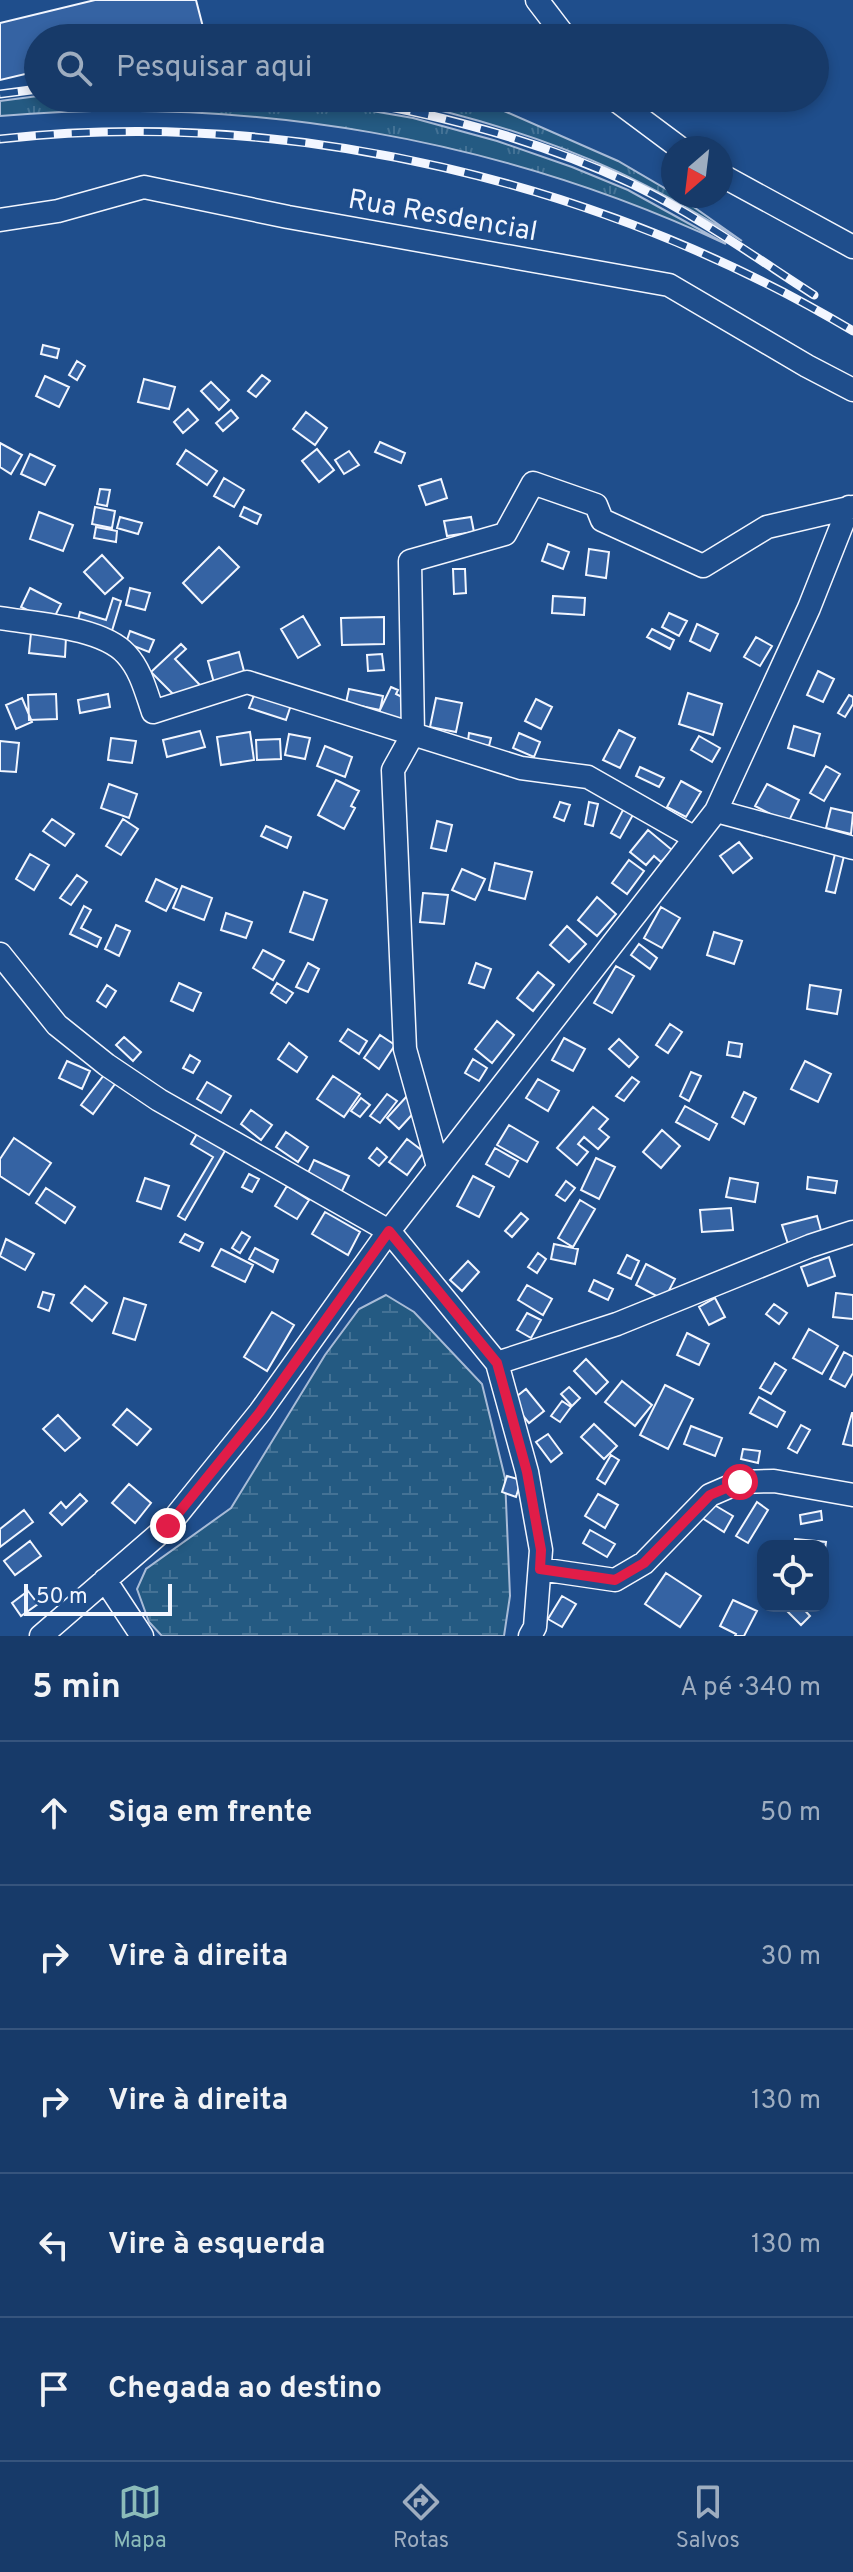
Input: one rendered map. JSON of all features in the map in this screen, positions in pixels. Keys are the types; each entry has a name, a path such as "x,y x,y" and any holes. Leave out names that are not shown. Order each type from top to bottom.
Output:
{"street":[{"path":"537,0 555,24"},
{"path":"632,112 664,136"},
{"path":"733,182 853,247"},
{"name":"Rua Resdencial","path":"0,220 58,211 144,187 288,217 669,285 853,390"},
{"path":"438,1167 405,1049 393,770 413,734 410,561 505,534 533,483 596,505 602,520 703,566 767,527 851,507"},
{"path":"41,1636 168,1526 260,1412 438,1167 716,811 809,608 851,507"},
{"path":"0,618 91,634 125,652 139,672 153,712 247,682 521,768 588,777 695,838"},
{"path":"716,811 853,848"},
{"path":"0,954 57,1025 107,1065 159,1100 389,1231 497,1363 527,1472 541,1550 535,1627 530,1636"},
{"path":"497,1363 617,1324 810,1246 853,1232"},
{"path":"540,1569 615,1580 644,1563 710,1495 740,1482 774,1481 853,1495"},
{"path":"105,1580 142,1636"}],"green space":[{"path":"24,98 24,112 74,112 0,116 0,101"},
{"path":"186,112 378,112 413,118 497,141 572,167 628,190 726,244 640,207 552,176 462,151 371,132 279,119"},
{"path":"444,112 506,112 618,161 661,186 661,194 618,172 533,138"},
{"path":"688,208 695,208 742,241"},
{"path":"386,1295 414,1312 482,1384 505,1478 510,1596 504,1636 162,1636 149,1622 137,1589 146,1569 231,1508 325,1355 359,1309"}],"building":[{"path":"95,0 196,0 202,24 24,24 24,74 0,80 0,23"},
{"path":"43,345 59,349 57,358 41,354"},
{"path":"77,361 85,366 77,380 69,375"},
{"path":"262,375 270,381 256,397 248,391"},
{"path":"45,376 69,387 59,407 36,396"},
{"path":"144,379 175,387 169,409 138,402"},
{"path":"211,382 229,400 219,410 201,391"},
{"path":"188,409 198,420 183,433 174,422"},
{"path":"231,410 238,418 223,431 216,423"},
{"path":"306,412 327,428 315,445 293,429"},
{"path":"380,442 405,453 401,463 375,452"},
{"path":"0,443 22,455 11,474 0,467"},
{"path":"317,449 334,470 319,482 302,461"},
{"path":"186,450 217,471 207,485 177,464"},
{"path":"349,451 359,465 344,474 335,460"},
{"path":"30,454 55,466 45,485 21,474"},
{"path":"224,478 244,490 234,507 214,496"},
{"path":"441,479 447,498 426,505 419,486"},
{"path":"100,489 110,490 107,506 97,504"},
{"path":"95,507 115,511 112,528 92,524"},
{"path":"244,507 261,515 257,524 240,516"},
{"path":"39,512 73,525 63,551 30,539"},
{"path":"120,517 142,523 138,534 117,528"},
{"path":"471,517 474,532 447,536 444,521"},
{"path":"96,527 117,531 116,542 94,538"},
{"path":"548,544 569,552 563,569 542,561"},
{"path":"219,547 239,567 202,603 183,583"},
{"path":"589,549 609,552 606,578 586,575"},
{"path":"102,555 123,578 105,594 84,572"},
{"path":"453,569 465,569 466,593 454,594"},
{"path":"30,588 61,604 52,622 21,607"},
{"path":"130,588 150,593 145,610 126,605"},
{"path":"553,596 585,598 584,615 552,613"},
{"path":"113,598 121,601 111,634 77,624 80,612 106,620"},
{"path":"669,613 687,621 679,636 662,627"},
{"path":"303,616 320,645 298,658 281,629"},
{"path":"384,617 384,644 342,645 341,618"},
{"path":"697,624 718,634 710,651 690,641"},
{"path":"652,629 674,640 670,649 647,637"},
{"path":"130,631 154,640 149,652 126,643"},
{"path":"31,633 66,637 65,657 29,653"},
{"path":"756,637 772,646 760,666 744,657"},
{"path":"181,644 186,649 175,659 200,685 182,703 151,672"},
{"path":"239,652 245,675 214,683 208,661"},
{"path":"382,654 384,670 368,671 367,655"},
{"path":"818,671 834,679 823,702 807,695"},
{"path":"391,687 398,690 396,694 420,706 409,727 379,712"},
{"path":"349,689 383,696 380,710 346,703"},
{"path":"255,693 291,705 286,720 249,708"},
{"path":"688,693 722,704 713,735 679,724"},
{"path":"56,694 57,719 29,720 28,695"},
{"path":"108,694 110,707 80,713 78,700"},
{"path":"849,695 853,697 853,704 845,717 838,713"},
{"path":"22,698 32,722 16,729 6,705"},
{"path":"436,698 462,703 456,732 430,727"},
{"path":"536,699 552,707 541,729 525,721"},
{"path":"794,726 820,734 814,756 788,748"},
{"path":"619,730 635,738 620,768 603,760"},
{"path":"200,731 205,747 167,757 163,740"},
{"path":"250,732 254,760 221,765 217,737"},
{"path":"469,733 491,738 489,746 468,741"},
{"path":"519,733 540,742 534,757 513,748"},
{"path":"289,734 310,738 305,759 285,755"},
{"path":"699,736 720,748 712,762 691,750"},
{"path":"111,738 136,741 132,763 108,760"},
{"path":"280,739 281,759 257,760 256,740"},
{"path":"0,741 19,743 16,772 0,771"},
{"path":"325,746 352,757 345,777 317,766"},
{"path":"826,766 840,774 824,801 810,793"},
{"path":"640,767 664,778 659,787 636,776"},
{"path":"336,780 359,791 351,806 355,808 344,829 318,815"},
{"path":"681,781 701,792 686,817 667,807"},
{"path":"109,784 137,794 129,818 101,808"},
{"path":"767,784 799,800 788,823 755,806"},
{"path":"560,802 570,805 564,821 554,817"},
{"path":"589,802 598,804 593,826 585,824"},
{"path":"624,808 634,813 620,838 611,833"},
{"path":"831,808 853,813 851,834 826,828"},
{"path":"52,819 74,834 65,846 43,831"},
{"path":"123,819 138,829 121,855 106,846"},
{"path":"437,821 452,825 446,851 431,848"},
{"path":"266,826 291,837 287,848 261,836"},
{"path":"648,830 672,850 661,862 654,856 646,865 630,852"},
{"path":"739,842 752,858 733,873 720,856"},
{"path":"30,854 49,865 34,890 16,879"},
{"path":"835,854 844,856 835,893 826,891"},
{"path":"629,860 644,871 627,894 612,883"},
{"path":"495,863 532,872 525,899 489,890"},
{"path":"462,869 485,879 475,900 452,890"},
{"path":"77,875 87,882 71,905 60,898"},
{"path":"156,879 177,889 166,911 146,901"},
{"path":"182,886 212,898 204,920 173,908"},
{"path":"304,892 327,900 313,940 290,932"},
{"path":"423,893 448,895 444,924 420,922"},
{"path":"597,897 616,914 597,936 578,920"},
{"path":"84,906 91,910 81,928 101,938 97,947 70,934"},
{"path":"661,907 680,918 662,948 644,938"},
{"path":"226,913 252,922 246,938 221,930"},
{"path":"116,925 130,931 119,956 105,949"},
{"path":"567,926 586,944 569,962 550,945"},
{"path":"714,932 742,941 734,964 707,955"},
{"path":"639,944 657,958 650,969 631,955"},
{"path":"263,950 284,961 273,980 253,968"},
{"path":"308,963 319,969 308,992 296,987"},
{"path":"476,963 491,969 484,988 469,983"},
{"path":"616,966 634,976 612,1013 594,1003"},
{"path":"538,972 554,985 533,1011 517,998"},
{"path":"179,983 201,993 193,1011 171,1001"},
{"path":"277,983 293,993 286,1003 271,993"},
{"path":"107,985 116,991 106,1007 97,1001"},
{"path":"810,985 841,990 837,1014 807,1009"},
{"path":"497,1021 514,1035 492,1063 475,1049"},
{"path":"670,1024 682,1032 668,1053 656,1045"},
{"path":"348,1029 367,1041 359,1054 340,1041"},
{"path":"380,1035 395,1045 379,1069 364,1058"},
{"path":"124,1037 141,1052 133,1061 116,1045"},
{"path":"564,1038 585,1049 573,1071 552,1060"},
{"path":"619,1039 638,1057 629,1067 609,1049"},
{"path":"729,1042 742,1044 740,1057 727,1055"},
{"path":"289,1043 307,1057 297,1072 278,1059"},
{"path":"190,1055 200,1061 193,1073 183,1068"},
{"path":"473,1059 487,1068 479,1081 465,1073"},
{"path":"67,1061 90,1071 82,1089 59,1078"},
{"path":"805,1061 831,1074 818,1102 791,1089"},
{"path":"691,1072 701,1076 689,1101 680,1096"},
{"path":"104,1075 115,1084 93,1114 81,1105"},
{"path":"333,1076 360,1094 344,1117 317,1099"},
{"path":"632,1077 639,1082 624,1101 616,1096"},
{"path":"538,1079 559,1091 548,1111 526,1098"},
{"path":"207,1082 231,1096 221,1113 197,1099"},
{"path":"744,1092 756,1098 744,1124 732,1117"},
{"path":"387,1094 397,1101 380,1123 370,1116"},
{"path":"407,1096 419,1107 399,1129 387,1118"},
{"path":"361,1098 370,1105 360,1117 351,1111"},
{"path":"685,1106 717,1124 709,1140 676,1122"},
{"path":"593,1107 608,1119 599,1129 609,1137 598,1149 584,1137 578,1144 588,1152 577,1165 557,1148"},
{"path":"251,1110 272,1125 261,1140 241,1124"},
{"path":"509,1125 538,1142 527,1162 497,1145"},
{"path":"662,1130 680,1146 661,1168 643,1152"},
{"path":"198,1132 226,1149 185,1220 178,1216 213,1157 191,1144"},
{"path":"286,1132 308,1147 298,1162 276,1147"},
{"path":"14,1138 51,1163 29,1195 0,1176 0,1159"},
{"path":"407,1139 424,1152 407,1175 389,1162"},
{"path":"377,1148 387,1157 379,1166 369,1158"},
{"path":"495,1148 518,1161 509,1177 486,1164"},
{"path":"596,1158 615,1167 599,1199 581,1190"},
{"path":"314,1160 349,1176 341,1193 306,1177"},
{"path":"249,1174 259,1179 252,1192 242,1187"},
{"path":"473,1176 494,1187 479,1217 457,1206"},
{"path":"808,1177 837,1181 835,1193 807,1189"},
{"path":"145,1178 169,1186 161,1209 137,1201"},
{"path":"730,1178 758,1183 755,1202 726,1197"},
{"path":"566,1181 575,1188 565,1201 556,1195"},
{"path":"287,1186 309,1200 297,1219 275,1206"},
{"path":"46,1188 75,1207 65,1223 36,1203"},
{"path":"580,1200 595,1209 573,1247 558,1238"},
{"path":"731,1208 733,1230 702,1232 700,1210"},
{"path":"325,1212 360,1232 348,1255 312,1234"},
{"path":"521,1213 528,1219 512,1237 505,1231"},
{"path":"817,1216 822,1234 788,1244 782,1225"},
{"path":"242,1232 250,1237 240,1253 232,1248"},
{"path":"185,1234 203,1243 199,1251 180,1242"},
{"path":"6,1239 34,1254 25,1270 0,1256"},
{"path":"554,1244 578,1249 575,1264 551,1259"},
{"path":"255,1248 278,1260 273,1272 249,1259"},
{"path":"221,1249 253,1265 245,1282 212,1266"},
{"path":"538,1253 546,1259 537,1273 528,1267"},
{"path":"627,1255 639,1261 631,1279 618,1273"},
{"path":"829,1257 835,1276 808,1286 801,1267"},
{"path":"468,1261 479,1272 462,1291 450,1280"},
{"path":"646,1264 675,1279 664,1300 636,1285"},
{"path":"594,1280 613,1289 608,1300 589,1291"},
{"path":"527,1285 552,1299 543,1315 518,1300"},
{"path":"85,1286 107,1303 92,1321 71,1303"},
{"path":"43,1292 54,1295 49,1311 38,1307"},
{"path":"836,1293 853,1295 853,1319 833,1317"},
{"path":"124,1298 146,1305 135,1340 113,1333"},
{"path":"715,1298 725,1317 709,1325 699,1307"},
{"path":"774,1304 787,1313 779,1324 766,1314"},
{"path":"272,1312 294,1325 267,1371 244,1357"},
{"path":"527,1313 541,1320 531,1338 517,1330"},
{"path":"809,1329 838,1346 822,1374 793,1358"},
{"path":"687,1333 709,1344 699,1365 677,1355"},
{"path":"844,1352 853,1357 853,1373 845,1387 830,1379"},
{"path":"586,1359 608,1382 596,1394 574,1371"},
{"path":"775,1363 786,1370 771,1394 760,1388"},
{"path":"622,1381 652,1405 635,1426 605,1402"},
{"path":"665,1385 693,1399 668,1449 640,1435"},
{"path":"569,1387 580,1398 572,1406 561,1394"},
{"path":"526,1389 544,1411 529,1423 511,1401"},
{"path":"759,1397 785,1412 777,1427 750,1413"},
{"path":"562,1401 571,1407 560,1422 551,1416"},
{"path":"127,1409 151,1429 137,1445 113,1425"},
{"path":"853,1413 853,1446 843,1444"},
{"path":"58,1415 80,1438 65,1451 43,1429"},
{"path":"594,1424 617,1446 604,1459 581,1437"},
{"path":"801,1425 810,1430 797,1453 788,1448"},
{"path":"691,1426 722,1438 715,1456 684,1444"},
{"path":"548,1434 562,1453 551,1462 536,1442"},
{"path":"743,1449 760,1451 758,1463 741,1459"},
{"path":"611,1455 619,1460 605,1484 597,1479"},
{"path":"507,1476 521,1480 516,1497 502,1492"},
{"path":"129,1484 151,1503 135,1523 112,1503"},
{"path":"80,1494 87,1501 62,1525 50,1513 61,1502 66,1508"},
{"path":"598,1494 618,1505 605,1528 585,1516"},
{"path":"757,1502 768,1510 748,1543 736,1536"},
{"path":"711,1503 733,1516 724,1532 702,1518"},
{"path":"24,1510 33,1522 0,1547 0,1529"},
{"path":"821,1511 822,1520 801,1524 800,1515"},
{"path":"590,1530 615,1544 607,1557 583,1543"},
{"path":"30,1541 41,1556 15,1575 4,1561"},
{"path":"666,1573 701,1596 680,1627 645,1604"},
{"path":"28,1591 38,1604 21,1616 12,1603"},
{"path":"562,1596 576,1604 562,1627 548,1619"},
{"path":"733,1600 757,1611 744,1636 735,1636 720,1626"},
{"path":"788,1612 806,1612 810,1616 801,1625"}],"railway":[{"path":"0,94 24,91"},
{"path":"415,112 526,142 632,184 725,237 814,295"},
{"path":"0,139 110,132 221,135 332,146 442,167 550,196 655,234 757,279 853,331"}],"route":[{"path":"168,1526 260,1412 389,1231 497,1363 527,1472 541,1550 540,1569 615,1580 644,1563 710,1495 740,1482"}]}
